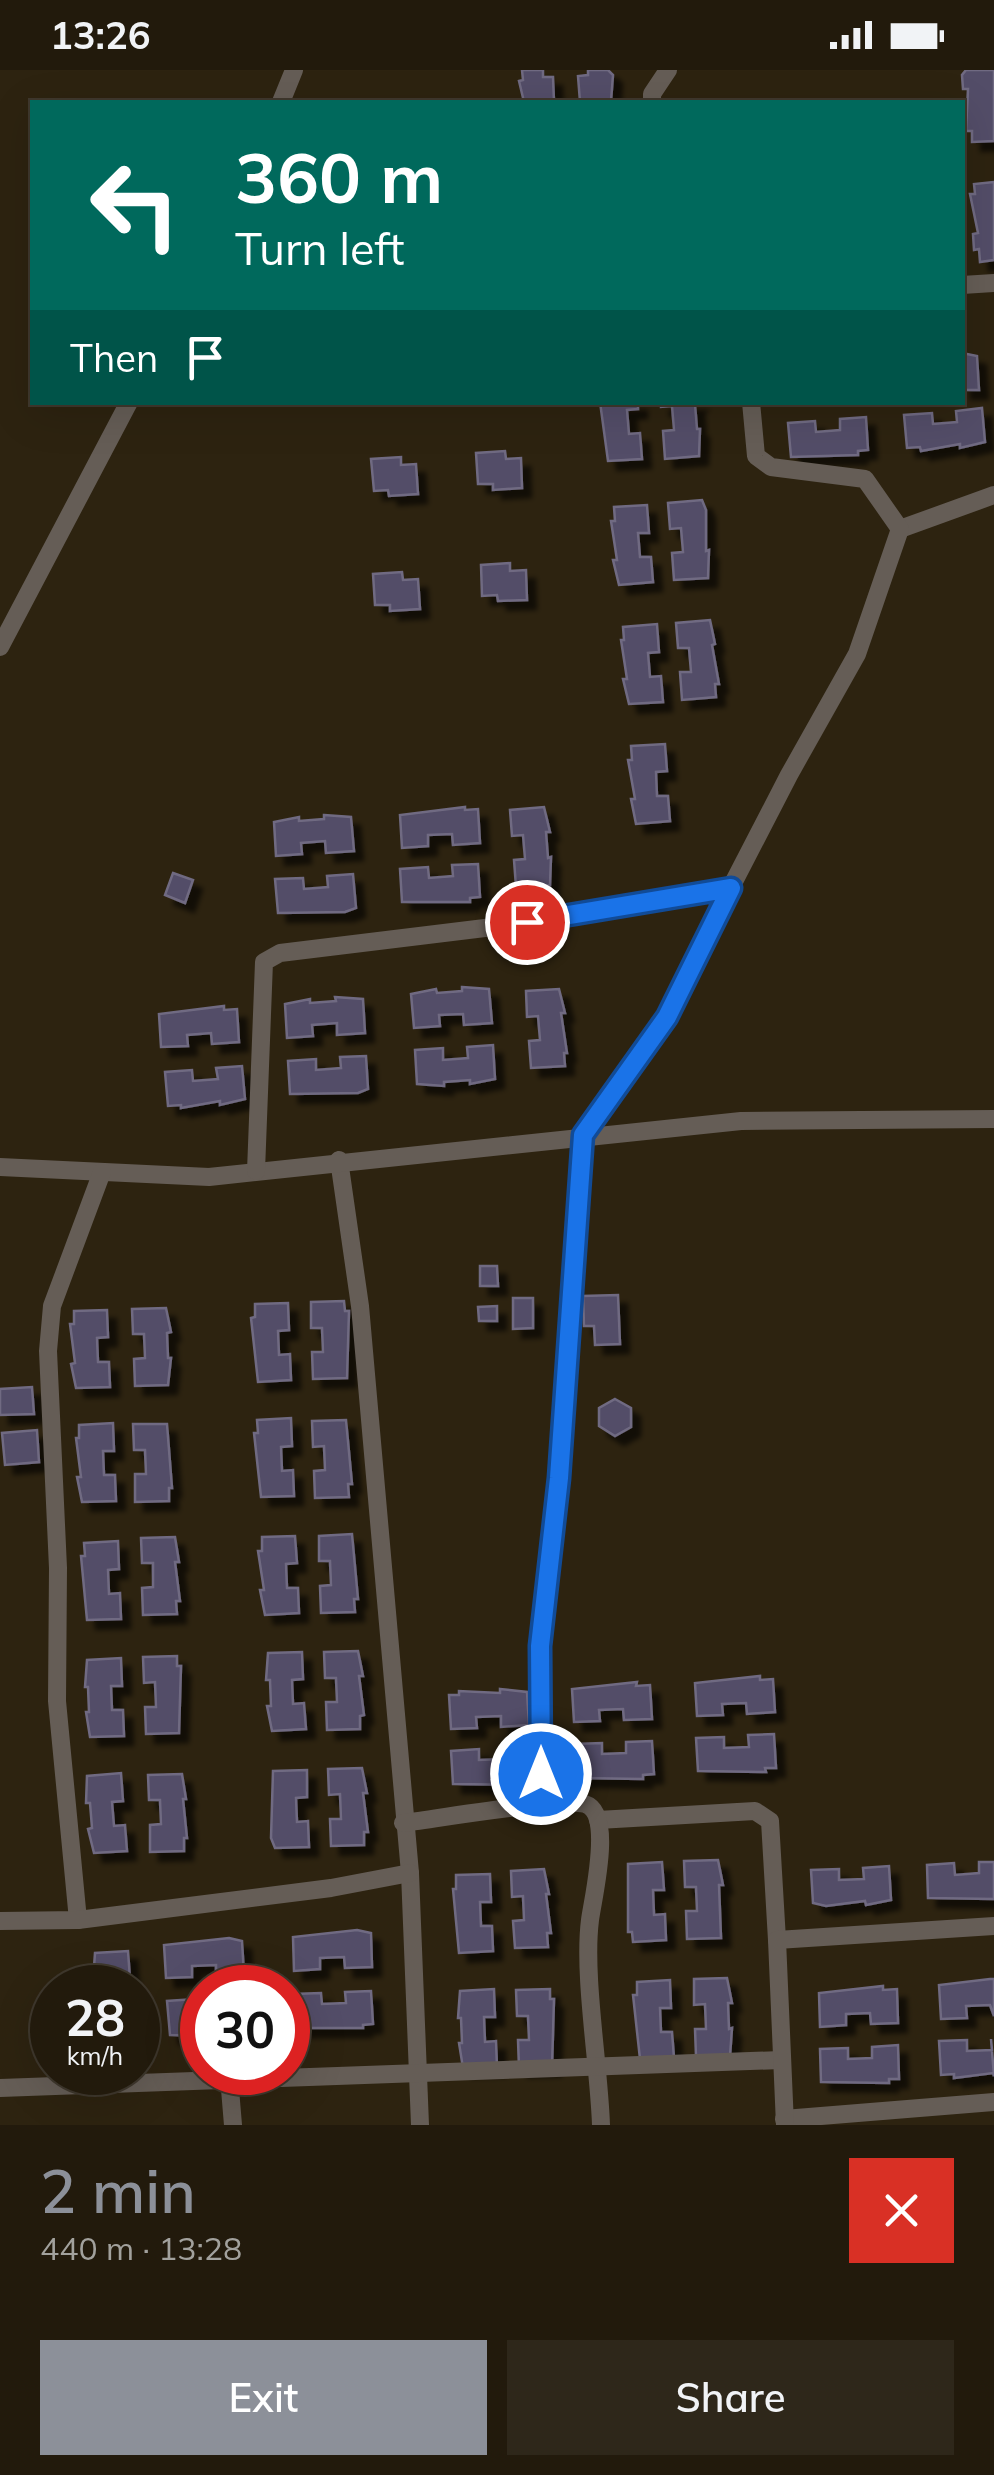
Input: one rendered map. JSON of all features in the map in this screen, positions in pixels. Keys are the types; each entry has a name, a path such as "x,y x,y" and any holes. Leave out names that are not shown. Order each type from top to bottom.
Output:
{"street":[{"path":"282,100 294,70"},
{"path":"652,100 668,70"},
{"path":"965,285 994,282"},
{"path":"0,647 127,405"},
{"path":"751,405 756,456 771,467 865,479 900,529"},
{"path":"900,529 994,495"},
{"path":"541,1806 540,1646 559,1478 583,1135 667,1017 731,888 857,654 900,529"},
{"path":"256,1171 264,962 280,953 493,927 731,888"},
{"path":"0,1167 209,1176 741,1121 994,1118"},
{"path":"339,1160 360,1306 410,1873 420,2125"},
{"path":"78,1920 57,1701 58,1568 48,1351 52,1306 102,1172"},
{"path":"403,1823 585,1804 598,1820 602,1828 588,1934 601,2125"},
{"path":"598,1820 755,1812 770,1821 785,2122 994,2102"},
{"path":"0,1921 78,1920 331,1888 410,1873"},
{"path":"777,1940 994,1926"},
{"path":"310,2077 417,2076 781,2060"},
{"path":"0,2088 180,2079"},
{"path":"230,2095 233,2125"}],"building":[{"path":"522,70 543,70 543,77 553,77 554,100 524,100 519,81 523,80"},
{"path":"588,70 608,70 613,75 611,100 580,100 578,76 588,75"},
{"path":"966,70 994,70 994,141 972,142 972,131 966,131 968,89 963,89 962,75"},
{"path":"994,182 994,260 980,262 979,249 974,250 973,234 978,233 970,194 975,194 974,184"},
{"path":"965,354 977,356 979,390 965,390"},
{"path":"600,405 638,405 638,409 627,410 629,434 640,433 642,459 608,461"},
{"path":"661,405 695,405 700,429 699,456 665,459 663,431 674,430 672,406"},
{"path":"982,408 985,442 921,451 920,447 907,448 904,415 932,413 933,424 957,422 956,411"},
{"path":"866,417 868,450 858,451 858,455 791,457 788,423 815,421 816,432 840,430 840,419"},
{"path":"505,451 506,459 521,458 522,488 493,490 493,484 478,484 476,453"},
{"path":"401,457 401,465 416,464 418,494 389,496 388,490 374,491 371,459"},
{"path":"702,500 706,510 708,578 674,580 672,553 683,552 681,528 670,529 668,503"},
{"path":"647,505 649,533 638,533 640,557 651,557 653,582 619,585 613,560 617,560 611,521 615,521 614,507"},
{"path":"510,563 510,571 526,570 527,600 498,601 497,595 482,596 481,565"},
{"path":"402,572 403,580 418,579 420,609 390,611 390,605 375,605 373,574"},
{"path":"710,620 719,684 715,684 716,697 682,700 680,672 691,672 689,648 678,648 676,623"},
{"path":"657,624 659,652 648,653 650,677 661,676 663,702 629,704 623,679 627,679 623,627"},
{"path":"665,744 667,771 656,772 657,796 668,796 670,821 636,824 628,760 632,760 631,746"},
{"path":"544,807 550,832 546,832 548,858 551,857 550,885 516,887 514,860 525,859 523,835 512,836 510,810"},
{"path":"478,809 480,843 453,845 452,834 428,835 428,846 402,848 400,815"},
{"path":"324,815 351,817 354,851 326,853 325,841 301,843 302,854 276,856 274,822 299,817 299,821 324,819"},
{"path":"478,864 480,897 470,898 470,902 402,902 400,869 428,867 429,878 453,876 452,865"},
{"path":"173,873 193,880 185,903 165,895"},
{"path":"353,874 356,908 345,912 278,913 275,879 303,878 304,889 328,887 327,876"},
{"path":"462,987 489,989 492,1023 464,1025 463,1014 439,1015 440,1026 414,1028 411,994 436,989 437,993 462,991"},
{"path":"559,989 565,1013 561,1013 565,1066 531,1068 529,1041 540,1040 538,1016 527,1017 526,991"},
{"path":"335,997 363,999 365,1033 337,1035 337,1023 312,1025 313,1036 287,1038 285,1004 310,999 310,1003 336,1001"},
{"path":"224,1006 224,1010 237,1009 239,1042 212,1044 211,1033 187,1035 188,1046 161,1047 159,1014"},
{"path":"493,1045 495,1079 470,1084 470,1080 444,1082 444,1086 417,1084 415,1050 443,1048 443,1060 468,1058 467,1047"},
{"path":"366,1056 368,1089 358,1093 290,1094 288,1061 316,1059 316,1070 341,1068 340,1057"},
{"path":"242,1066 245,1099 220,1105 220,1101 181,1108 168,1106 165,1072 192,1070 193,1081 218,1079 216,1068"},
{"path":"480,1266 497,1266 498,1286 480,1286"},
{"path":"618,1295 620,1344 595,1345 594,1326 584,1326 583,1296"},
{"path":"513,1298 533,1298 533,1328 513,1329"},
{"path":"344,1301 345,1311 349,1311 347,1378 313,1379 312,1352 323,1352 322,1328 311,1328 311,1302"},
{"path":"288,1303 289,1330 278,1331 279,1355 290,1354 291,1380 258,1382 251,1318 255,1317 255,1304"},
{"path":"497,1306 497,1321 479,1321 478,1307"},
{"path":"166,1308 171,1332 167,1333 171,1358 168,1385 135,1386 134,1359 145,1358 144,1334 133,1334 132,1309"},
{"path":"107,1310 108,1337 97,1338 98,1362 109,1362 110,1387 76,1388 71,1364 75,1363 70,1324 74,1324 74,1311"},
{"path":"32,1387 34,1414 0,1415 0,1389"},
{"path":"615,1399 631,1408 631,1427 615,1436 599,1426 599,1408"},
{"path":"291,1418 292,1446 281,1447 282,1471 293,1470 294,1496 261,1497 254,1433 258,1433 257,1420"},
{"path":"346,1420 352,1484 348,1484 349,1497 315,1498 314,1471 325,1470 324,1446 313,1447 312,1421"},
{"path":"113,1423 114,1451 103,1451 104,1475 115,1475 116,1501 82,1502 77,1477 81,1477 76,1438 79,1425"},
{"path":"133,1424 167,1424 172,1488 169,1501 135,1502 135,1474 146,1474 145,1450 134,1450"},
{"path":"37,1430 39,1462 5,1465 2,1433"},
{"path":"352,1534 358,1599 354,1599 355,1612 321,1613 320,1586 331,1585 330,1561 319,1561 319,1536"},
{"path":"295,1536 297,1563 286,1564 287,1588 298,1588 299,1613 265,1615 258,1551 262,1551 262,1537"},
{"path":"175,1537 179,1562 175,1562 180,1601 176,1601 177,1614 143,1615 142,1588 153,1587 153,1563 142,1563 141,1538"},
{"path":"118,1541 119,1569 108,1570 109,1594 120,1593 121,1619 87,1620 81,1556 85,1556 84,1543"},
{"path":"358,1651 364,1715 360,1716 360,1729 327,1730 326,1702 337,1702 336,1678 325,1678 324,1652"},
{"path":"302,1652 303,1679 292,1680 293,1704 304,1703 306,1729 272,1731 267,1706 271,1706 270,1680 266,1680 268,1653"},
{"path":"177,1656 177,1666 181,1666 179,1733 146,1734 145,1707 156,1707 155,1682 144,1683 143,1657"},
{"path":"121,1658 122,1686 111,1686 112,1710 123,1710 124,1736 90,1737 85,1687 87,1660"},
{"path":"760,1676 760,1680 773,1679 775,1712 747,1714 746,1703 722,1704 723,1715 697,1716 695,1683"},
{"path":"637,1682 636,1686 650,1685 652,1719 624,1720 623,1709 599,1710 600,1721 574,1722 572,1689"},
{"path":"500,1689 527,1692 529,1725 501,1727 501,1716 476,1717 477,1728 451,1729 449,1695 459,1695 459,1691 500,1693"},
{"path":"774,1734 776,1768 765,1768 766,1772 698,1771 696,1738 724,1737 724,1748 749,1747 748,1735"},
{"path":"652,1741 654,1774 643,1775 643,1779 576,1778 574,1744 602,1743 602,1754 626,1753 626,1742"},
{"path":"529,1747 531,1781 520,1781 521,1785 453,1784 451,1751 479,1749 479,1760 504,1759 503,1748"},
{"path":"362,1768 367,1793 363,1793 368,1832 364,1832 364,1845 331,1846 330,1819 341,1819 340,1794 329,1795 328,1769"},
{"path":"307,1770 307,1797 296,1798 297,1822 308,1821 309,1847 275,1848 271,1838 273,1771"},
{"path":"121,1773 123,1801 112,1802 114,1826 125,1825 127,1851 94,1853 88,1829 92,1828 90,1803 86,1803 87,1776"},
{"path":"182,1774 186,1799 184,1851 150,1852 150,1825 161,1824 160,1800 149,1800 148,1775"},
{"path":"718,1860 723,1885 719,1885 721,1938 687,1939 686,1911 697,1911 696,1887 685,1887 684,1861"},
{"path":"662,1862 664,1890 653,1890 654,1915 665,1914 666,1940 633,1942 632,1932 628,1932 628,1864"},
{"path":"979,1862 994,1862 994,1899 928,1898 927,1865 954,1863 955,1875 979,1873"},
{"path":"889,1866 891,1900 866,1905 865,1901 826,1906 813,1903 811,1870 839,1869 839,1880 864,1879 863,1868"},
{"path":"544,1869 551,1933 547,1933 548,1947 515,1948 513,1921 524,1920 523,1896 512,1897 511,1871"},
{"path":"490,1874 491,1902 480,1902 481,1926 492,1926 493,1951 459,1953 453,1889 456,1875"},
{"path":"357,1930 371,1933 372,1967 345,1968 344,1957 320,1958 320,1969 294,1965 293,1937"},
{"path":"229,1938 242,1941 243,1965 180,1965 180,1977 166,1978 164,1945"},
{"path":"128,1951 129,1965 94,1965 95,1953"},
{"path":"727,1978 732,2003 728,2003 729,2029 732,2028 730,2056 696,2056 695,2029 706,2029 705,2004 694,2005 694,1979"},
{"path":"994,1979 994,2016 990,2005 966,2006 967,2018 941,2019 939,1985"},
{"path":"670,1980 671,2008 660,2008 661,2032 672,2032 674,2058 640,2059 633,1995 637,1995 637,1982"},
{"path":"883,1986 883,1990 897,1989 898,2023 871,2024 870,2013 846,2014 846,2025 820,2027 819,1993"},
{"path":"494,1989 495,2017 484,2017 485,2042 496,2041 497,2067 463,2068 458,2018 460,1991"},
{"path":"550,1989 550,1999 554,1999 552,2067 519,2068 518,2040 529,2040 528,2016 517,2016 516,1990"},
{"path":"371,1991 373,2024 363,2028 310,2028 310,1993 321,1993 322,2004 346,2003 345,1992"},
{"path":"180,2000 180,2035 170,2035 167,2001"},
{"path":"967,2040 967,2051 992,2050 994,2076 941,2075 939,2041"},
{"path":"898,2045 899,2079 889,2079 889,2083 821,2082 820,2049 848,2048 848,2059 872,2058 872,2047"}],"route":[{"path":"527,922 731,888 667,1017 583,1135 559,1478 540,1646 541,1774"}]}
